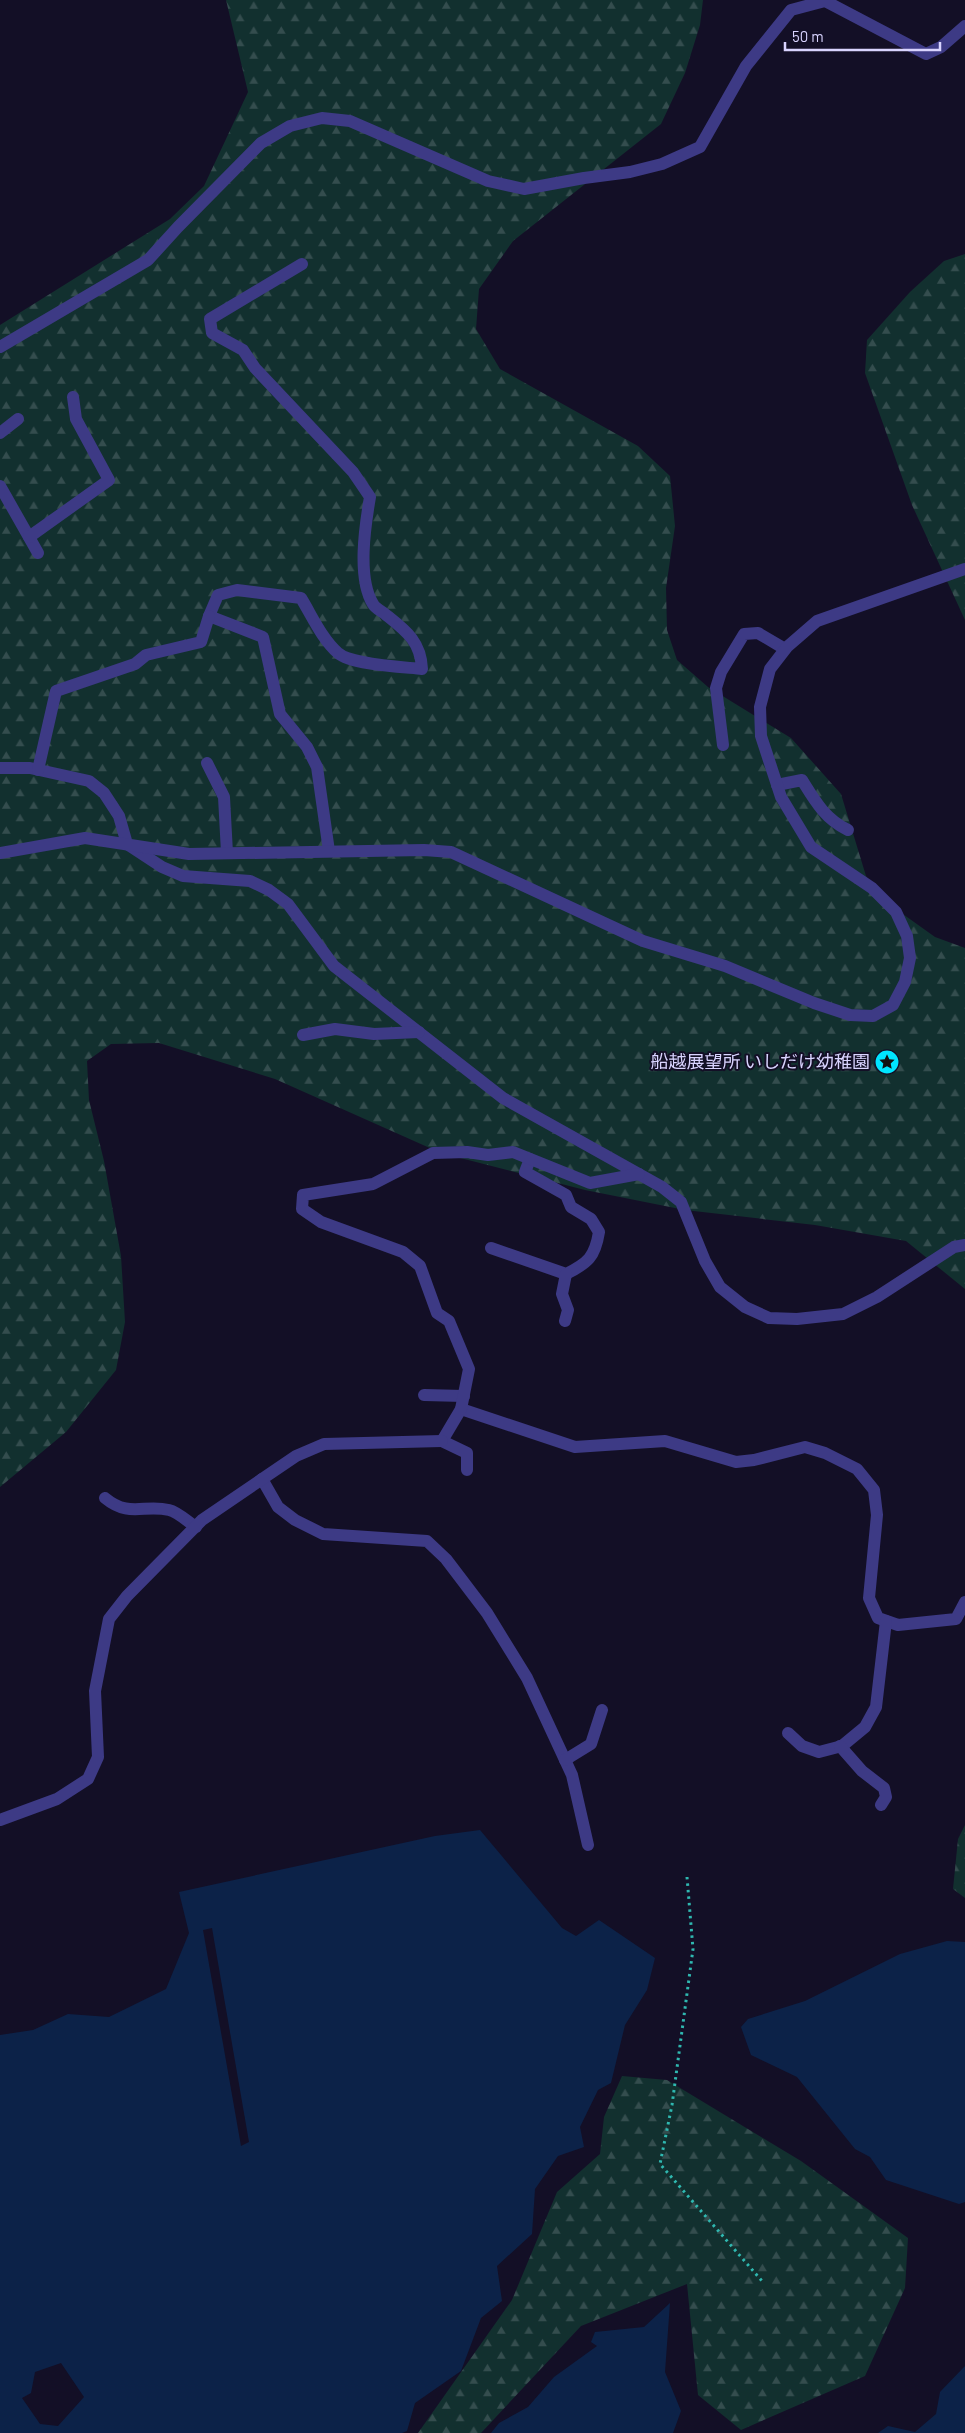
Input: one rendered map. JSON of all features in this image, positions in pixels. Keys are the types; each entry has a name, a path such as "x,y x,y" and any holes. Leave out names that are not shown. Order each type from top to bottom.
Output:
{"street":[{"path":"0,347 148,260 178,226 261,143 290,126 322,118 350,121 488,180 524,189 630,172 662,164 700,147 746,66 791,10 825,1 926,54 941,47 965,26"},
{"path":"38,770 56,690 135,664 146,655 201,642 218,595 237,590 301,598 323,635 339,655 360,662 422,669 422,655 408,633 373,605 364,578 366,522 370,497 353,472 255,368 243,350 212,332 210,320 302,264"},
{"path":"29,536 109,480 76,419 73,397"},
{"path":"0,433 18,418"},
{"path":"0,486 38,553"},
{"path":"0,853 85,838 189,854 424,850 451,852 643,941 725,966 814,1003 850,1015 873,1016 893,1005 905,982 910,958 907,936 896,912 872,888 811,847 781,797 776,785 761,736 760,707 770,669 785,649 817,622 965,569"},
{"path":"209,616 263,637 280,714 307,747 317,767 329,851"},
{"path":"723,745 716,688 721,672 744,634 758,633 785,649"},
{"path":"207,763 224,797 226,853"},
{"path":"0,768 38,770 89,780 104,793 119,816 127,844 162,867 182,876 250,881 269,890 288,904 334,966 503,1098 662,1187 681,1202 705,1261 720,1287 745,1308 769,1318 797,1319 843,1314 877,1297 954,1247 965,1245"},
{"path":"776,785 802,780 823,814 835,824 848,830"},
{"path":"303,1035 336,1030 374,1034 419,1032"},
{"path":"442,1441 461,1409 469,1369 449,1321 438,1313 420,1266 403,1252 321,1222 302,1209 303,1195 373,1184 433,1153 467,1152 488,1155 513,1152 590,1183 638,1174"},
{"path":"491,1248 566,1274 586,1264 596,1248 599,1232 591,1219 571,1207 566,1195 525,1172 530,1159"},
{"path":"565,1321 568,1310 562,1294 566,1274"},
{"path":"424,1395 464,1396"},
{"path":"461,1409 575,1447 665,1441 736,1462 754,1460 805,1447 858,1469 874,1490 877,1515 869,1598 878,1618 898,1625 956,1619 965,1602"},
{"path":"0,1820 56,1800 88,1779 98,1757 96,1691 109,1619 127,1596 202,1520 296,1456 324,1444 442,1441 467,1453 467,1470"},
{"path":"262,1479 278,1507 295,1520 323,1534 427,1541 446,1559 487,1612 527,1678 572,1775 588,1845"},
{"path":"105,1498 116,1507 135,1510 170,1510 196,1527"},
{"path":"788,1733 802,1746 820,1752 840,1746 865,1727 876,1707 886,1621"},
{"path":"565,1760 591,1744 602,1710"},
{"path":"840,1746 862,1770 884,1788 886,1797 881,1805"}],"path":[{"path":"687,1877 693,1949 672,2105 660,2164 762,2282"}],"green space":[{"path":"226,0 703,0 700,25 685,73 661,124 513,241 479,289 476,329 500,369 638,446 670,476 675,526 666,588 667,630 677,660 708,687 791,738 841,794 866,876 886,902 935,937 965,948 965,1289 906,1241 815,1225 685,1210 585,1190 441,1153 275,1079 159,1043 111,1044 87,1061 89,1100 104,1161 121,1256 125,1322 116,1370 66,1432 0,1487 0,325 170,219 204,186 248,92"},
{"path":"965,254 965,620 912,505 865,373 867,340 910,292 944,261"},
{"path":"965,1825 965,1898 953,1889 958,1839"},
{"path":"622,2076 667,2080 801,2161 908,2238 905,2288 865,2376 741,2430 698,2395 687,2284 581,2326 481,2433 418,2433 512,2300 557,2192 600,2154 604,2117"}],"water":[{"path":"480,1830 562,1928 576,1936 599,1920 655,1958 647,1990 625,2025 611,2083 598,2090 580,2127 584,2147 558,2156 535,2189 532,2234 497,2266 502,2301 481,2318 461,2371 415,2403 407,2431 402,2433 0,2433 0,2035 33,2030 68,2014 109,2017 166,1989 189,1933 179,1892 435,1836","holes":["61,2363 84,2397 58,2426 40,2424 22,2398 31,2393 35,2372"]},
{"path":"947,1941 965,1942 965,2202 959,2204 886,2180 870,2157 855,2149 797,2077 751,2055 741,2027 748,2019 805,2001 900,1954"},
{"path":"670,2303 665,2372 681,2411 673,2433 491,2433 499,2423 528,2407 554,2377 597,2346 591,2342 595,2332 644,2327"},
{"path":"965,2366 965,2433 878,2433 888,2426 915,2432 936,2414 940,2392"}],"pier":[{"path":"212,1928 249,2142 241,2146 203,1930"}],"place":[{"name":"船越展望所 いしだけ幼稚園","path":"887,1062"}]}
